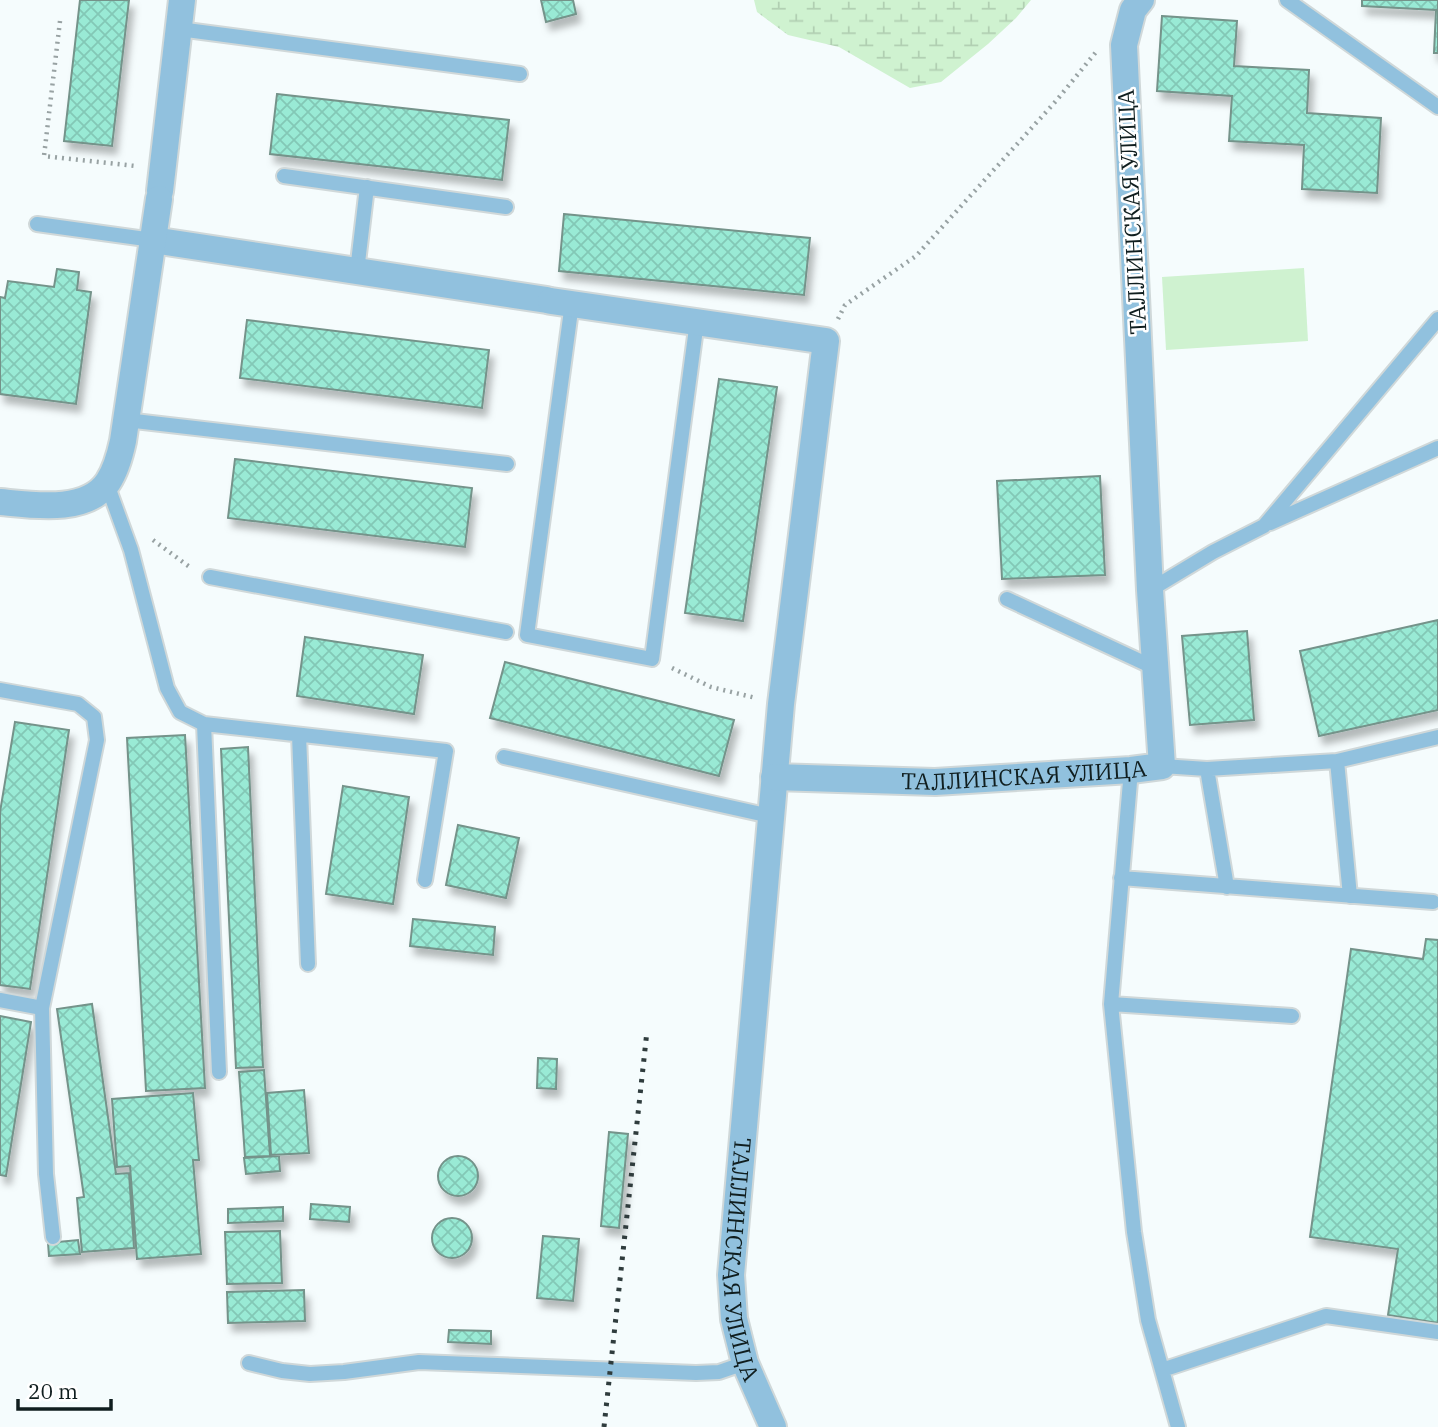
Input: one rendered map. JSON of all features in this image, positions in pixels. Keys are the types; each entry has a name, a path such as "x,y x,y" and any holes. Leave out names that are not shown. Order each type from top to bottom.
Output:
{"street":[{"path":"0,502 54,507 95,495 107,484 117,463 126,420 161,186 182,0"},
{"name":"ТАЛЛИНСКАЯ УЛИЦА","path":"773,1427 745,1363 734,1319 731,1275 774,777 935,782 1162,766 1150,590 1124,45 1133,10 1141,0"},
{"path":"153,240 826,341 780,704 774,777"}],"lane":[{"path":"1287,0 1438,107"},
{"path":"179,29 520,74"},
{"path":"285,176 506,207"},
{"path":"357,271 368,187"},
{"path":"37,224 153,240"},
{"path":"515,633 557,301"},
{"path":"1264,526 1438,319"},
{"path":"210,577 653,659 697,321"},
{"path":"126,420 507,464"},
{"path":"1150,590 1213,552 1264,526 1438,448"},
{"path":"107,484 131,550 167,688 180,712 204,724 446,751 425,880"},
{"path":"1007,599 1155,668"},
{"path":"0,690 78,704 94,717 97,740 42,1008 46,1174 53,1237"},
{"path":"204,724 219,1072"},
{"path":"299,735 308,964"},
{"path":"1162,766 1207,769 1336,761 1438,737"},
{"path":"504,757 769,816"},
{"path":"1336,761 1350,896"},
{"path":"1207,769 1227,887"},
{"path":"1131,770 1111,1004 1134,1232 1147,1320 1178,1427"},
{"path":"1121,878 1433,902"},
{"path":"0,1000 42,1008"},
{"path":"1111,1004 1292,1016"},
{"path":"1162,1370 1326,1316 1438,1332"},
{"path":"249,1363 310,1374 419,1362 696,1373 719,1372 745,1363"}],"path":[{"path":"60,21 44,156 161,186"},
{"path":"826,341 845,305 916,256 1056,101 1102,45"},
{"path":"118,515 195,571 210,577"},
{"path":"653,659 711,687 780,704"}],"green space":[{"path":"754,0 1031,0 988,44 941,82 910,88 839,47 788,35 757,12"},
{"path":"1304,268 1308,341 1166,350 1162,277"}],"building":[{"path":"80,0 129,0 112,146 64,141"},
{"path":"541,0 573,0 576,14 546,22"},
{"path":"1362,0 1438,0 1438,53 1434,53 1436,10 1362,6"},
{"path":"1162,16 1237,21 1234,66 1309,70 1307,113 1381,118 1377,193 1302,189 1304,145 1229,141 1232,96 1157,91"},
{"path":"277,94 509,120 502,180 270,154"},
{"path":"564,214 810,238 804,295 559,271"},
{"path":"57,269 79,272 77,290 91,292 76,404 0,394 0,297 5,298 8,281 54,287"},
{"path":"247,320 489,350 482,408 240,378"},
{"path":"719,379 777,387 743,621 685,613"},
{"path":"235,459 472,488 465,547 228,518"},
{"path":"1100,476 1105,575 1002,579 997,481"},
{"path":"1438,620 1438,710 1319,736 1300,651"},
{"path":"1247,631 1254,720 1190,725 1182,636"},
{"path":"305,637 423,655 414,714 297,696"},
{"path":"505,662 734,720 719,776 490,718"},
{"path":"15,722 69,730 30,989 0,985 0,812"},
{"path":"185,735 205,1088 146,1091 127,738"},
{"path":"248,747 263,1067 236,1068 221,749"},
{"path":"343,786 409,797 393,904 326,894"},
{"path":"458,825 519,838 506,898 446,885"},
{"path":"413,919 495,927 493,955 410,946"},
{"path":"1426,939 1438,940 1438,1323 1388,1315 1398,1249 1310,1237 1351,949 1423,959"},
{"path":"92,1004 116,1174 129,1173 134,1248 82,1252 77,1198 84,1197 57,1009"},
{"path":"0,1016 31,1022 6,1176 0,1175"},
{"path":"538,1058 557,1059 556,1089 537,1088"},
{"path":"264,1070 270,1156 245,1157 239,1072"},
{"path":"304,1090 309,1153 271,1155 267,1093"},
{"path":"193,1093 199,1160 193,1160 201,1254 137,1259 130,1166 117,1167 112,1099"},
{"path":"609,1132 628,1134 619,1228 601,1226"},
{"path":"279,1156 280,1171 246,1174 244,1158"},
{"path":"458,1156 472,1162 478,1176 472,1190 458,1196 444,1190 438,1176 444,1162"},
{"path":"311,1204 350,1207 349,1222 310,1219"},
{"path":"283,1207 283,1221 228,1223 228,1209"},
{"path":"452,1218 466,1224 472,1238 466,1252 452,1258 438,1252 432,1238 438,1224"},
{"path":"280,1231 282,1283 227,1284 225,1232"},
{"path":"543,1236 579,1239 573,1301 537,1298"},
{"path":"78,1240 80,1254 49,1256 48,1243"},
{"path":"304,1290 305,1321 228,1323 227,1292"},
{"path":"449,1330 491,1331 491,1344 448,1342"}],"railway":[{"path":"604,1427 647,1031"}]}
